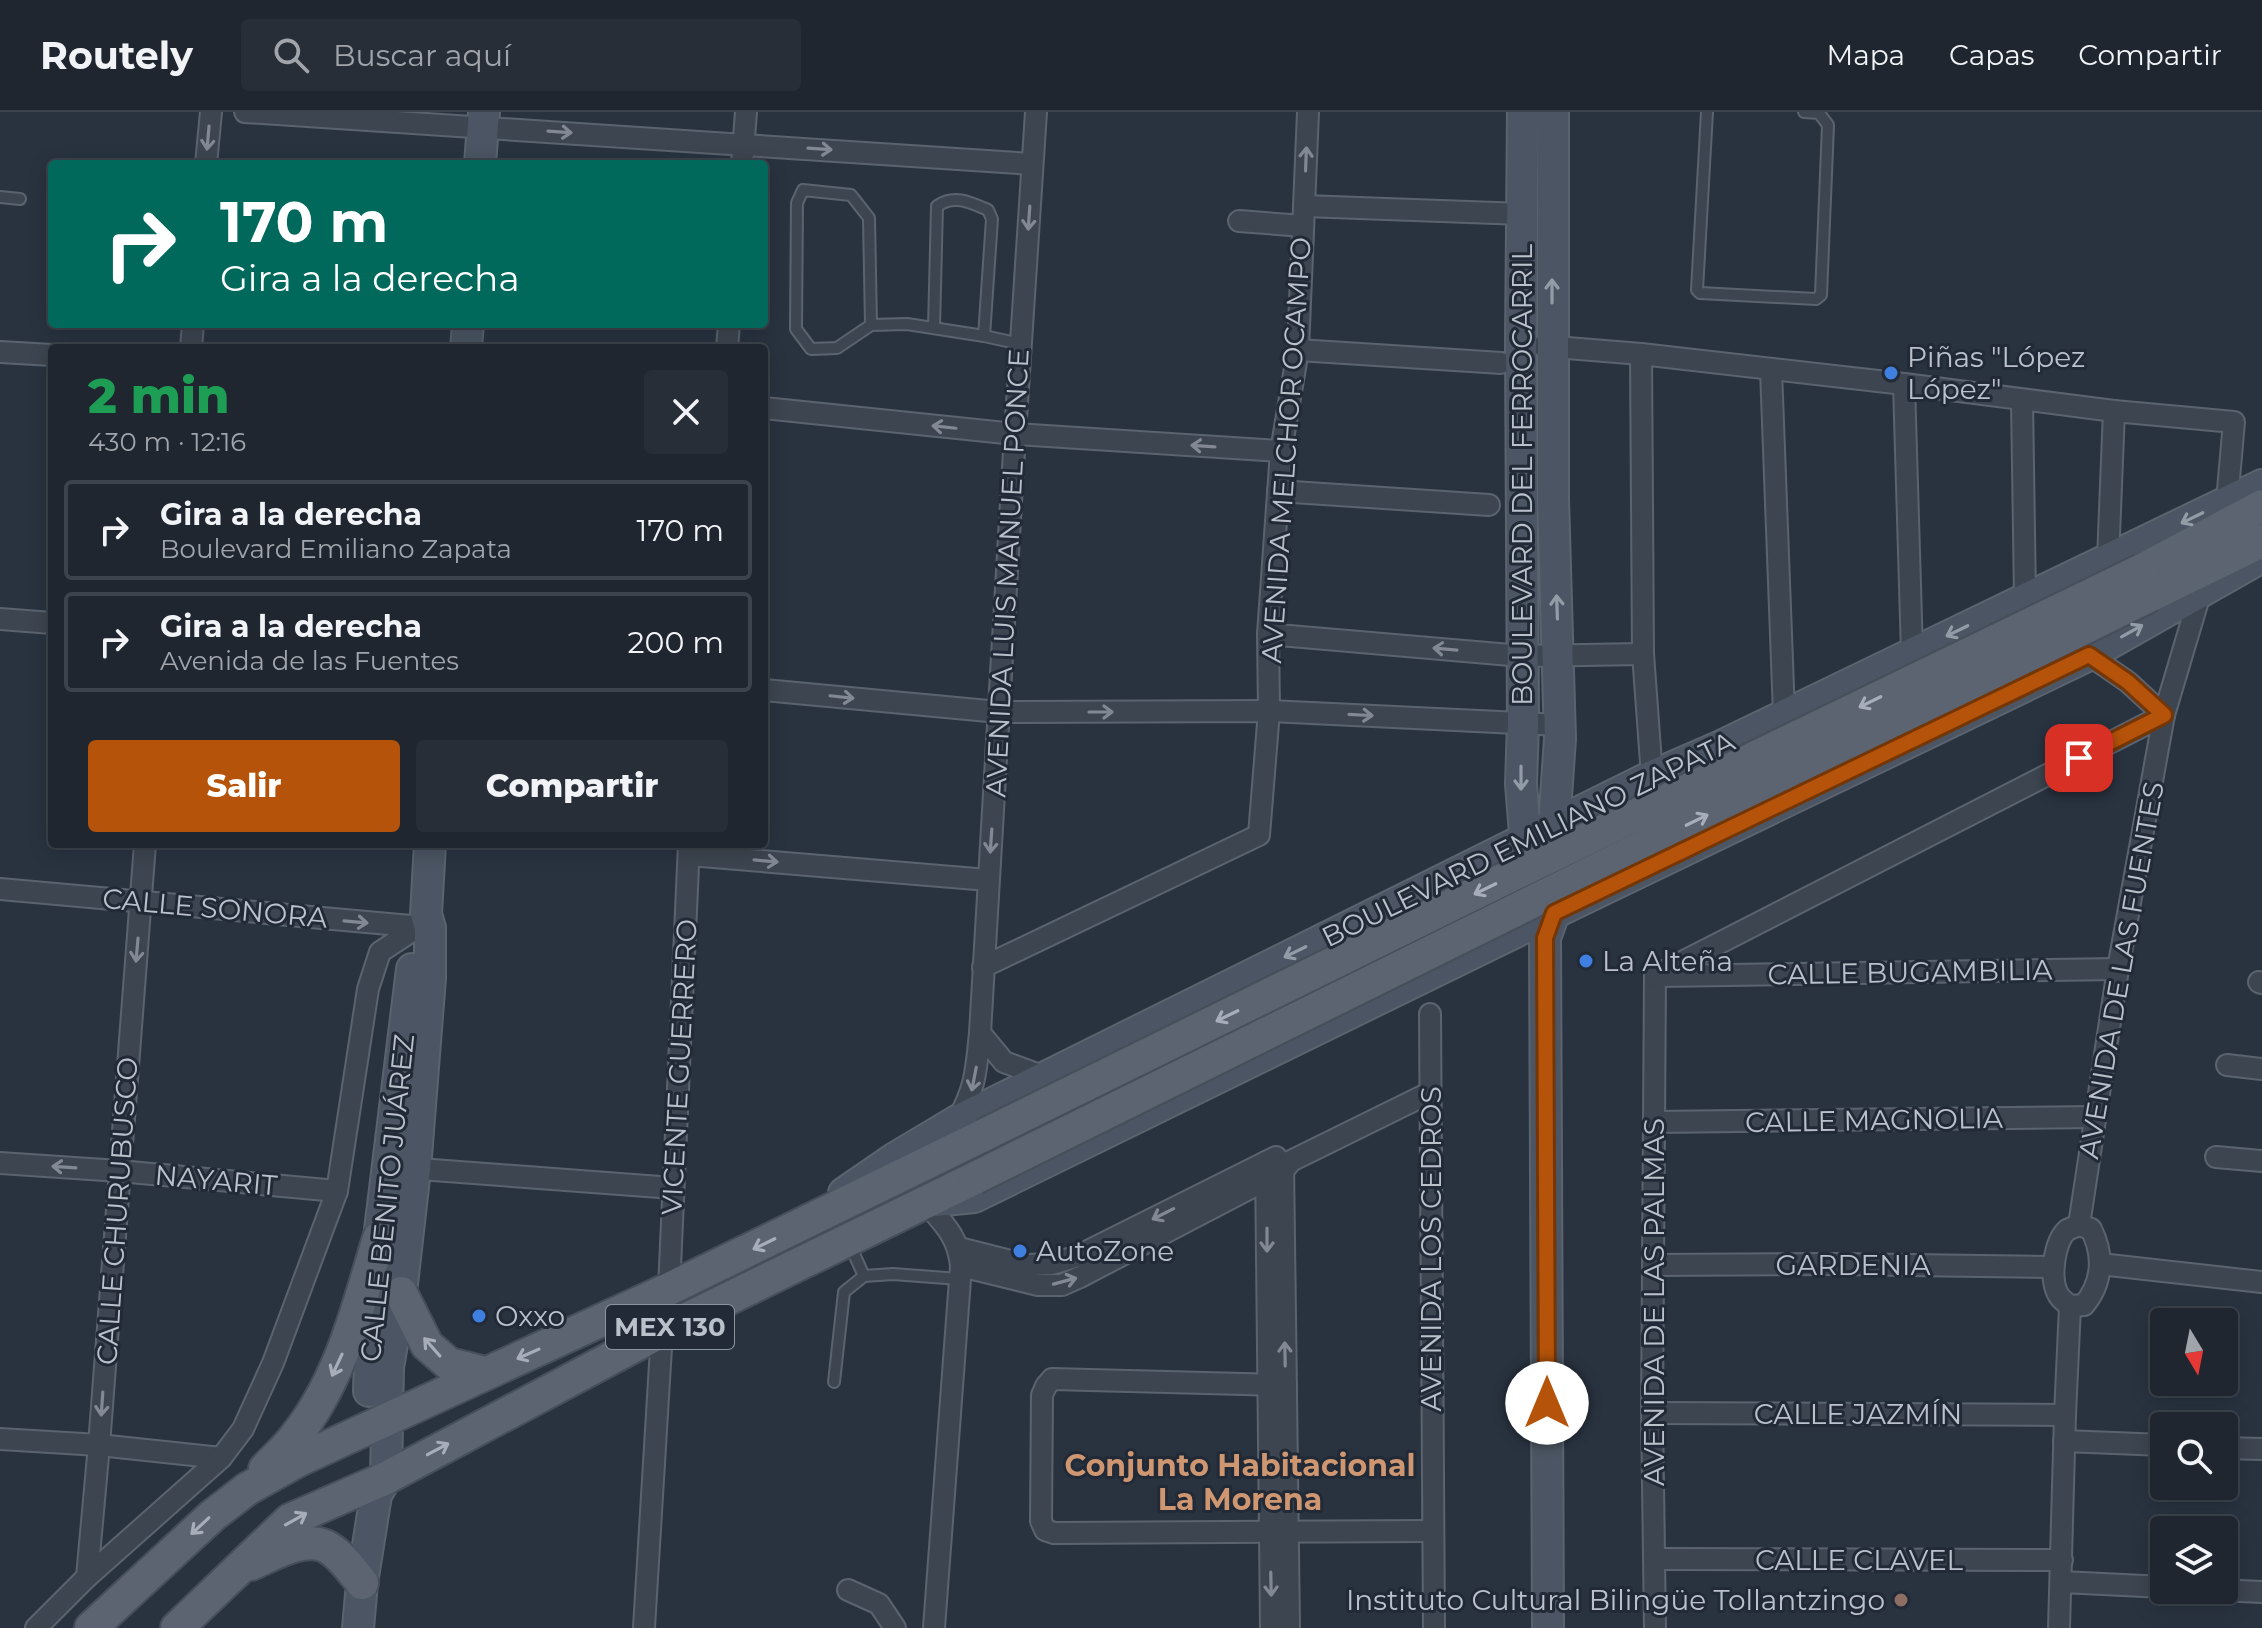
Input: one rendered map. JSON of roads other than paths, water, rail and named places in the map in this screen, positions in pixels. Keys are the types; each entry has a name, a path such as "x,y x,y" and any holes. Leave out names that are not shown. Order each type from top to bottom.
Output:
{"main road":[{"name":"MEX 130","path":"2146,582 2262,506"},
{"name":"MEX 130","path":"2146,582 2262,541"},
{"name":"BOULEVARD EMILIANO ZAPATA","path":"91,1628 212,1516 247,1489 297,1461 810,1221 971,1128 2146,582"},
{"name":"BOULEVARD EMILIANO ZAPATA","path":"177,1628 290,1520 377,1486 662,1331 975,1178 2146,582"},
{"path":"247,1489 294,1438 332,1376 347,1343 379,1238"},
{"path":"401,1293 427,1345 449,1364 485,1373"},
{"path":"237,1570 308,1543 325,1546 342,1559 362,1583"}],"street":[{"path":"206,160 211,112"},
{"path":"245,112 483,119 742,154 1032,164"},
{"path":"742,154 746,112"},
{"name":"AVENIDA LUIS MANUEL PONCE","path":"971,1128 969,1100 975,1082 980,1033 1036,112"},
{"name":"AVENIDA MELCHOR OCAMPO","path":"983,967 1259,835 1269,711 1268,634 1281,451 1298,350 1308,112"},
{"name":"BOULEVARD DEL FERROCARRIL","path":"1523,112 1552,346 1560,725 1558,785 1544,925"},
{"name":"BOULEVARD DEL FERROCARRIL","path":"1544,925 1526,838 1521,784 1522,656 1511,354 1553,112"},
{"path":"480,160 483,119"},
{"path":"1239,221 1304,216 1537,214"},
{"path":"1298,350 1511,354 1552,346 2234,422 2227,501"},
{"path":"0,352 48,355"},
{"path":"1641,354 1643,654 1652,776"},
{"path":"1771,370 1784,714"},
{"path":"1904,384 1912,653"},
{"path":"2022,400 2025,598"},
{"path":"768,408 1015,434 1281,451"},
{"path":"2108,559 2114,411"},
{"name":"BOULEVARD EMILIANO ZAPATA","path":"971,1128 1045,1077 1652,776 1721,746 2262,485"},
{"path":"1278,491 1489,505"},
{"name":"BOULEVARD EMILIANO ZAPATA","path":"925,1202 974,1197 1544,925 2089,655 2262,557"},
{"name":"AVENIDA DE LAS FUENTES","path":"2079,1225 2118,969 2164,715 2200,594"},
{"path":"0,619 48,623"},
{"path":"1268,634 1522,656 1643,654"},
{"path":"1655,976 2164,715 2128,682 2089,655"},
{"path":"768,690 999,712 1269,711 1560,725"},
{"name":"CALLE CHURUBUSCO","path":"87,1577 145,848"},
{"name":"CALLE BENITO JUÁREZ","path":"377,1424 401,1293 402,1167 430,848"},
{"path":"689,850 988,880"},
{"name":"VICENTE GUERRERO","path":"669,1289 689,850"},
{"name":"CALLE SONORA","path":"0,889 425,923"},
{"path":"36,1628 87,1577 221,1458 243,1429 273,1363 337,1191 368,989 380,952 425,923"},
{"path":"1544,925 1548,1628"},
{"name":"CALLE BUGAMBILIA","path":"1655,976 2118,969"},
{"name":"AVENIDA DE LAS PALMAS","path":"1655,976 1652,1413 1655,1628"},
{"name":"AVENIDA LOS CEDROS","path":"1430,1014 1434,1628"},
{"path":"980,1033 1004,1062 1045,1077"},
{"path":"2227,1065 2262,1069"},
{"path":"960,1265 1038,1285 1062,1285 1278,1166 1431,1092"},
{"name":"CALLE MAGNOLIA","path":"1655,1122 2094,1117"},
{"path":"2216,1157 2262,1161"},
{"name":"NAYARIT","path":"0,1163 337,1191"},
{"path":"1278,1166 1279,1532 1289,1628"},
{"path":"402,1167 673,1188"},
{"name":"CALLE BENITO JUÁREZ","path":"358,1628 377,1486 377,1424 369,1352 379,1238 402,1167"},
{"path":"925,1202 951,1231 960,1265 934,1628"},
{"path":"2079,1225 2091,1229 2098,1244 2100,1264 2093,1294 2084,1305 2070,1306 2058,1296 2053,1267 2061,1239 2068,1229 2079,1225"},
{"path":"2100,1264 2262,1282"},
{"name":"GARDENIA","path":"1653,1265 2053,1267"},
{"path":"2059,1628 2070,1306"},
{"path":"644,1628 662,1331"},
{"path":"1277,1385 1052,1379 1042,1395 1041,1521 1045,1530 1054,1533 1432,1531"},
{"name":"CALLE JAZMÍN","path":"1652,1413 2065,1415"},
{"path":"0,1439 99,1445 221,1458"},
{"path":"2064,1441 2150,1444"},
{"path":"2238,1448 2262,1449"},
{"path":"1271,1628 1279,1532"},
{"name":"CALLE CLAVEL","path":"1655,1559 2062,1560"},
{"path":"2062,1582 2150,1586"},
{"path":"848,1590 879,1604 895,1628"},
{"path":"2238,1591 2262,1592"}],"lane":[{"path":"1707,112 1697,290 1700,293 1816,299 1821,295 1828,125 1819,113 1804,112"},
{"path":"871,325 869,218 851,195 803,190 797,203 796,329 811,349 837,348 871,325 907,324 1021,344"},
{"path":"0,197 20,199"},
{"path":"934,328 937,206 947,199 966,200 988,210 992,219 984,336"},
{"path":"848,1240 864,1276"},
{"path":"834,1382 844,1292 864,1276 960,1265"}],"place":[{"name":"Piñas \"López López\"","path":"1891,373"},
{"name":"La Alteña","path":"1586,961"},
{"name":"AutoZone","path":"1020,1251"},
{"name":"Oxxo","path":"479,1316"},
{"name":"Instituto Cultural Bilingüe Tollantzingo","path":"1901,1600"}],"district":[{"name":"Conjunto Habitacional La Morena","path":"1240,1482"}]}
